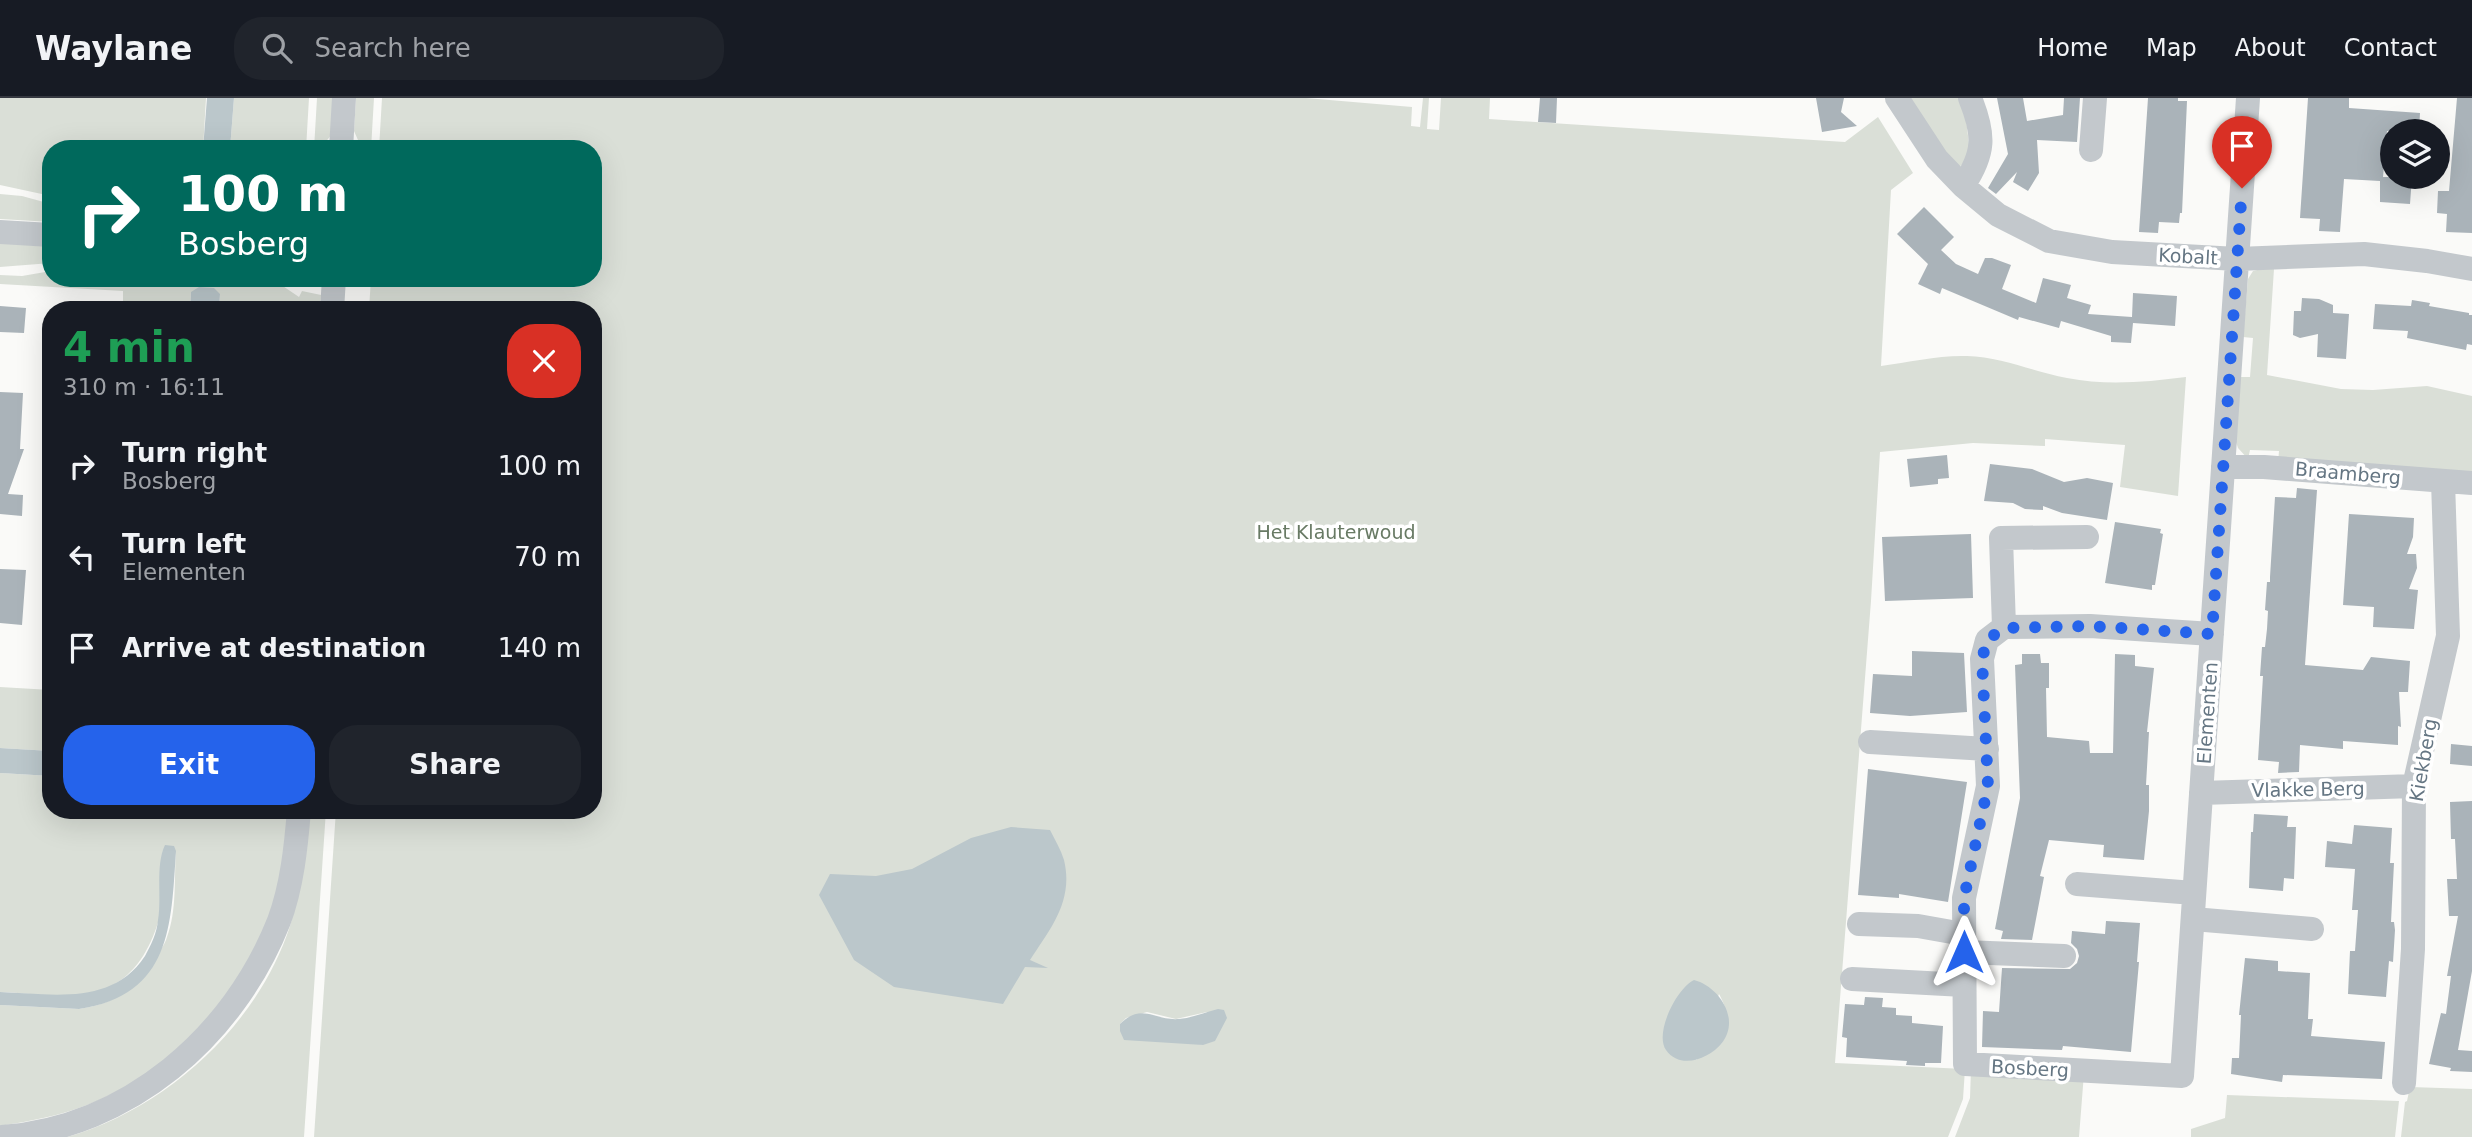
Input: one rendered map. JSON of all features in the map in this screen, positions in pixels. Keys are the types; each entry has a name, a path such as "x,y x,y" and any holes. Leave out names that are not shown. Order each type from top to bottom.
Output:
{"street":[{"path":"342,140 344,98"},
{"name":"Kobalt","path":"1896,98 1937,159 1963,186 1998,215 2049,242 2112,252 2237,259 2364,254 2472,269"},
{"path":"1963,186 1977,165 1981,144 1979,119 1970,98"},
{"path":"2091,150 2095,98"},
{"name":"Elementen","path":"2182,1076 2248,98"},
{"path":"0,232 42,234"},
{"name":"Braamberg","path":"2223,467 2264,467 2472,483"},
{"name":"Kiekberg","path":"2403,1083 2413,949 2414,786 2448,636 2443,481"},
{"path":"2087,537 2001,538 2004,628 2090,626 2212,634"},
{"name":"Bosberg","path":"2004,628 1987,640 1982,659 1988,786 1964,898 1965,1064 2182,1076"},
{"path":"1870,742 1987,749"},
{"name":"Vlakke Berg","path":"2201,793 2414,786"},
{"path":"2,1137 41,1132 122,1102 152,1084 180,1062 216,1026 238,999 261,960 279,919 290,878 298,819"},
{"path":"2077,884 2194,893"},
{"path":"2193,919 2312,929"},
{"path":"1859,923 1918,926 1964,943 2064,957"},
{"path":"1852,979 1964,985"}],"green space":[{"path":"0,98 206,98 204,140 42,140 42,194 0,185"},
{"path":"234,98 309,98 307,140 231,140"},
{"path":"317,98 334,98 332,134 327,140 315,140"},
{"path":"356,98 374,98 372,140 358,140 354,131"},
{"name":"Het Klauterwoud","path":"382,98 1306,98 1412,107 1411,126 1420,127 1423,98 1429,98 1427,129 1439,130 1441,98 1490,98 1489,119 1845,142 1878,117 1913,173 1891,190 1881,366 1967,356 1993,359 2055,375 2097,382 2141,382 2186,377 2178,496 2120,487 2125,445 2045,439 2045,446 1973,443 1880,452 1835,1063 1965,1069 1963,1099 1948,1137 314,1137 335,819 602,819 602,301 370,301 370,287 602,287 602,140 380,140","holes":["1719,994 1725,1007 1722,1043 1696,1060","1147,1012 1176,1019 1207,1012 1203,1045 1120,1024 1126,1018"]},
{"path":"1910,98 1961,98 1964,102 1971,161 1958,167 1938,145"},
{"path":"0,194 42,202 42,221 0,219"},
{"path":"0,242 42,244 42,264 0,267"},
{"path":"2274,269 2267,375 2341,389 2373,390 2427,386 2472,396 2472,476 2278,463 2279,451 2250,450 2248,459 2236,442 2240,377 2250,377 2253,338 2243,337 2248,279 2253,271"},
{"path":"42,273 42,286 0,284 0,275 22,276"},
{"path":"53,287 284,287 299,297 302,291 321,295 321,301 220,301 220,294 191,292 190,301 123,301 123,291"},
{"path":"0,687 42,689 42,750 0,748"},
{"path":"0,773 42,775 42,819 287,819 276,894 249,961 206,1021 180,1047 120,1090 66,1112 0,1126 0,1005 79,1009 113,999 131,988 146,971 166,940 174,905 176,851 153,937 130,972 113,985 80,995 0,992"},
{"path":"308,819 325,819 304,1137 67,1137 104,1124 173,1084 204,1058 231,1029 256,997 275,962 291,921"},
{"path":"1971,1069 2084,1073 2079,1137 1955,1137 1970,1098"},
{"path":"2410,1087 2472,1089 2472,1137 2401,1137 2405,1102"},
{"path":"2227,1095 2399,1101 2395,1137 2191,1137 2191,1129 2225,1118"}],"shaded area":[{"path":"207,98 234,98 231,140 204,140"},
{"path":"199,287 214,288 220,294 220,301 190,301 191,292"},
{"path":"0,748 42,750 42,775 0,773"},
{"path":"1011,827 1050,830 1064,860 1066,889 1063,901 1052,926 1030,960 1048,968 1025,967 1003,1004 894,987 854,960 819,895 830,874 876,876 912,869 971,838"},
{"path":"165,845 174,846 176,851 168,930 149,972 133,989 110,1001 79,1009 0,1005 0,992 80,994 116,983 131,972 145,956 156,930 160,862"},
{"path":"1694,980 1703,983 1718,996 1724,1004 1729,1023 1722,1043 1710,1054 1694,1060 1679,1060 1666,1050 1663,1042 1665,1022 1681,992"},
{"path":"1218,1009 1224,1010 1227,1018 1215,1041 1203,1045 1124,1040 1120,1031 1120,1024 1135,1014 1179,1019"}],"building":[{"path":"1540,98 1557,98 1556,123 1538,122"},
{"path":"1816,98 1844,98 1841,112 1857,126 1822,132"},
{"path":"1997,98 2023,98 2027,121 2063,115 2064,98 2080,98 2077,142 2037,140 2039,173 2028,191 2013,182 2017,172 1996,194 1988,188 2008,154"},
{"path":"2148,98 2178,98 2178,101 2187,101 2182,213 2179,223 2159,222 2158,233 2139,232"},
{"path":"2308,98 2349,98 2349,108 2420,113 2420,119 2380,119 2380,181 2344,179 2340,232 2319,231 2320,219 2300,218"},
{"path":"2457,98 2472,98 2472,233 2446,232 2447,214 2437,213 2438,191 2449,191"},
{"path":"2380,189 2411,189 2410,204 2380,202"},
{"path":"1924,207 1954,237 1941,250 1956,264 1978,274 1985,258 2011,265 2002,289 2036,303 2043,278 2071,285 2067,298 2091,305 2088,314 2132,317 2133,293 2177,296 2175,326 2133,323 2131,343 2111,342 2111,336 2061,321 2059,328 2019,317 2018,320 1942,288 1940,294 1918,284 1928,264 1897,234"},
{"path":"2302,298 2319,299 2333,305 2333,313 2349,314 2346,359 2317,357 2318,334 2300,338 2293,335 2294,311 2301,311"},
{"path":"2412,300 2472,315 2472,345 2467,344 2466,350 2407,338 2408,331 2373,329 2375,304 2411,306"},
{"path":"0,306 26,308 24,333 0,332"},
{"path":"0,392 23,393 20,449 24,449 8,494 23,495 22,516 0,514"},
{"path":"1947,455 1949,478 1938,479 1938,484 1910,487 1907,459"},
{"path":"1990,464 2032,469 2064,482 2087,478 2113,483 2107,520 2062,513 2043,506 2043,510 2025,509 2013,503 1984,501"},
{"path":"2297,488 2317,490 2305,665 2363,670 2371,657 2410,661 2408,692 2399,692 2401,727 2398,726 2398,745 2343,741 2343,749 2300,745 2299,772 2278,773 2279,762 2258,760 2263,676 2260,676 2262,647 2265,647 2267,629 2268,611 2265,610 2267,582 2270,582 2275,497 2296,498"},
{"path":"2349,514 2414,518 2413,537 2407,554 2416,554 2417,568 2409,589 2418,590 2414,629 2373,627 2374,607 2343,605"},
{"path":"2115,522 2161,529 2160,533 2163,534 2152,590 2105,583"},
{"path":"1971,534 1973,598 1885,601 1882,537"},
{"path":"0,569 26,570 22,625 0,623"},
{"path":"1912,651 1964,653 1967,712 1910,716 1870,713 1873,674 1912,676"},
{"path":"2022,654 2040,654 2041,663 2049,663 2049,688 2046,688 2047,737 2089,741 2090,753 2113,753 2115,654 2135,655 2135,666 2154,668 2147,732 2146,785 2149,785 2149,811 2144,860 2103,857 2104,845 2049,840 2040,876 2044,877 2032,940 2001,939 2003,931 1995,929 2020,798 2015,665 2022,664"},
{"path":"2451,744 2472,746 2472,766 2450,764"},
{"path":"1868,769 1967,782 1948,902 1899,894 1899,898 1858,895"},
{"path":"2472,801 2472,971 2458,1050 2472,1051 2472,1072 2450,1071 2451,1068 2429,1064 2441,1013 2446,1014 2451,976 2447,976 2458,916 2449,916 2447,879 2457,879 2455,839 2451,839 2450,802"},
{"path":"2254,814 2288,816 2287,827 2296,827 2294,879 2284,878 2283,891 2249,888"},
{"path":"2354,825 2392,828 2390,863 2394,863 2391,922 2394,922 2395,930 2393,962 2389,961 2386,997 2348,994 2350,951 2355,951 2358,910 2352,910 2355,869 2325,867 2327,841 2352,844"},
{"path":"2106,921 2140,923 2131,1052 2063,1046 2062,1050 1982,1047 1983,1011 1999,1012 2002,968 2070,969 2077,963 2079,956 2071,943 2072,931 2105,934"},
{"path":"2245,958 2278,961 2278,971 2310,973 2308,1019 2313,1019 2311,1036 2385,1042 2382,1079 2283,1075 2282,1082 2231,1074 2232,1058 2239,1058 2239,1015"},
{"path":"1865,997 1883,998 1882,1007 1896,1008 1896,1015 1912,1016 1912,1023 1943,1026 1941,1063 1906,1065 1907,1061 1846,1057 1847,1038 1842,1037 1845,1004 1864,1005"}],"route":[{"path":"1964,952 1964,898 1988,786 1982,659 1987,640 2004,628 2090,626 2212,634 2242,188"}]}
